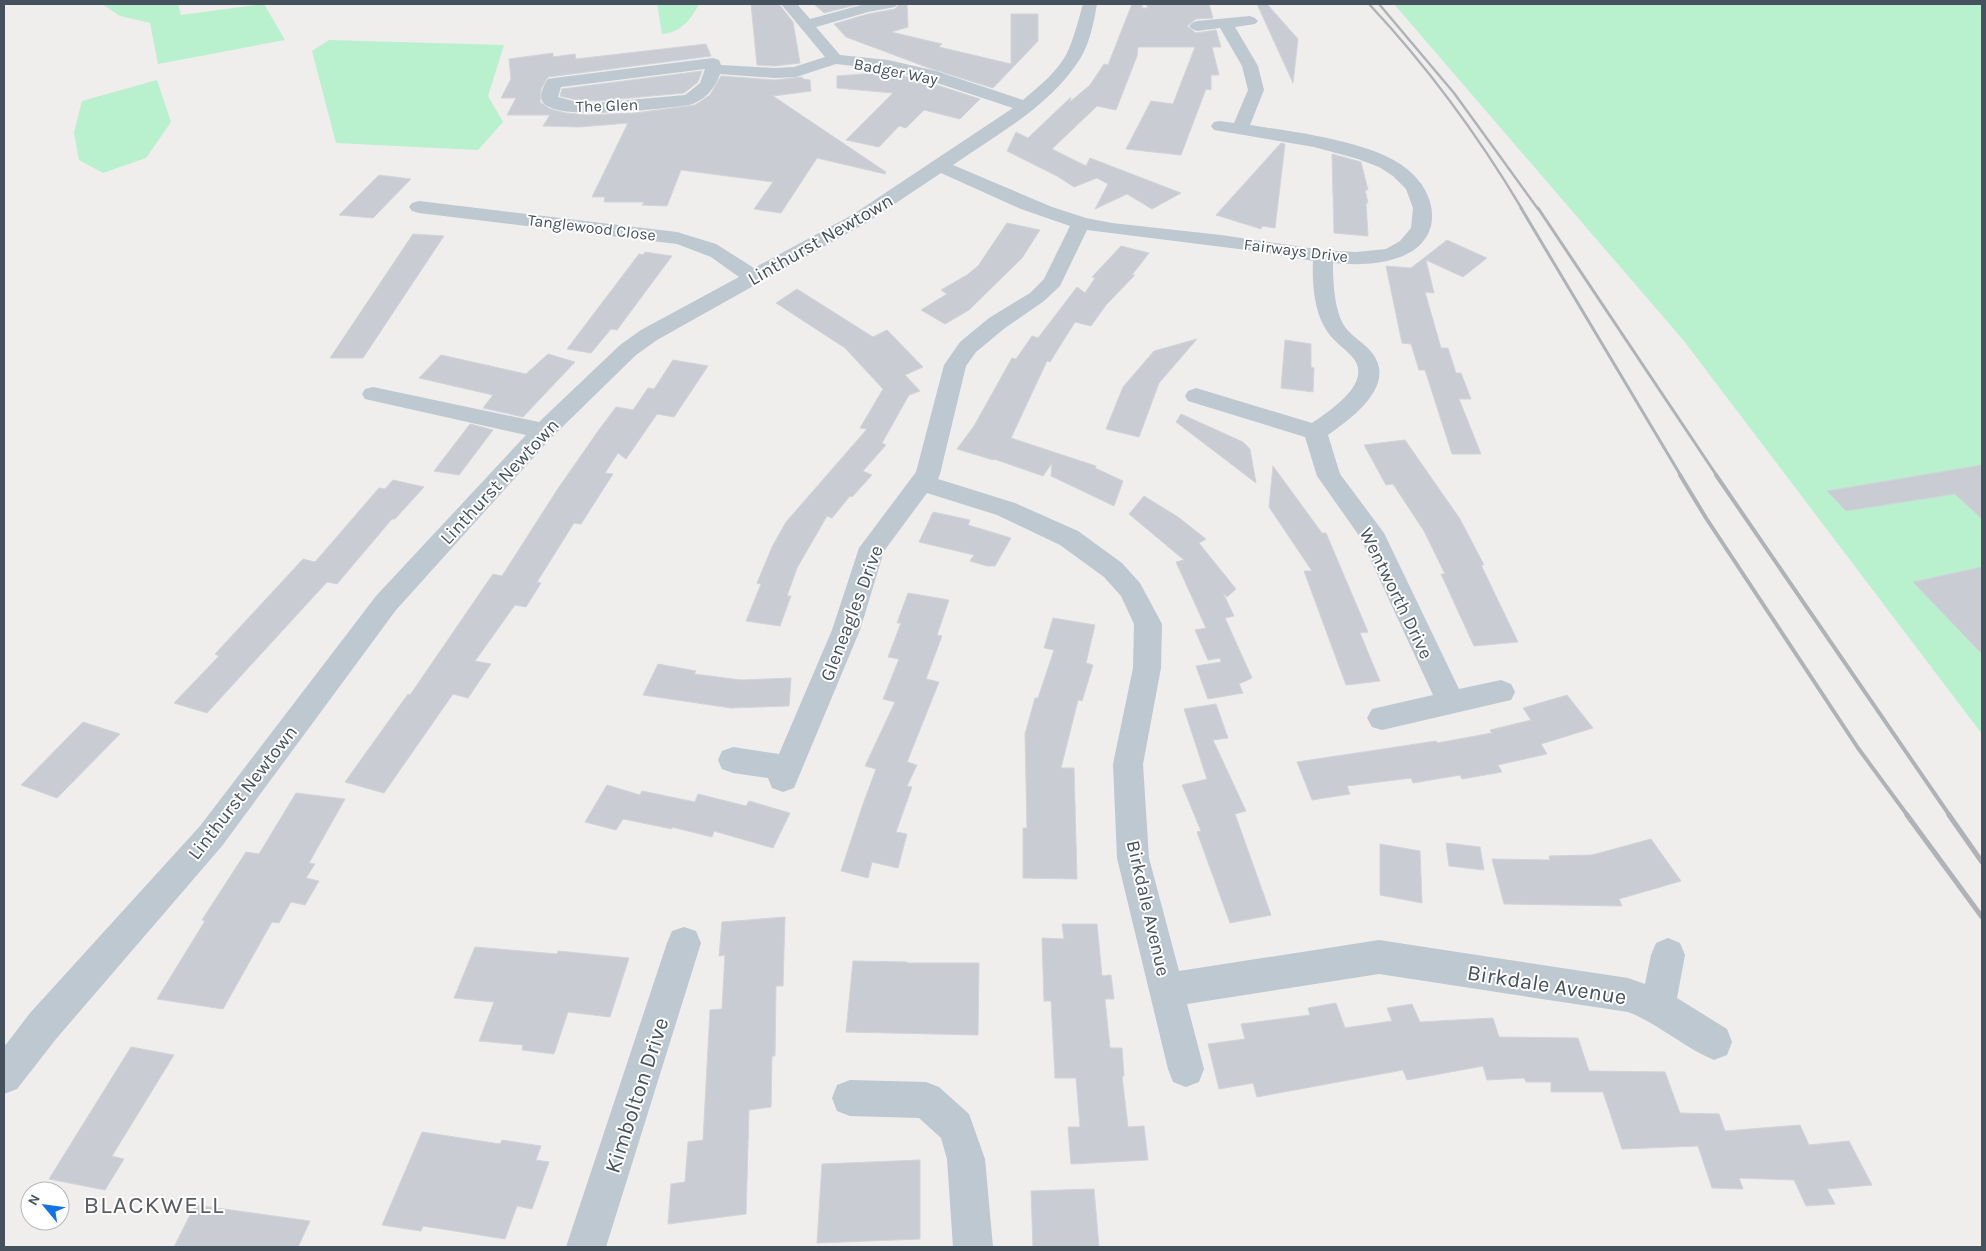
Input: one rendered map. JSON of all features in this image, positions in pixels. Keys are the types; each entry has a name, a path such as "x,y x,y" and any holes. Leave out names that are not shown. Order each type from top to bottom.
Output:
{"street":[{"name":"Badger Way","path":"789,4 835,59 888,65 922,73 1026,106"},
{"path":"805,24 866,8 890,4"},
{"name":"Linthurst Newtown","path":"4,1076 43,1026 211,836 386,602 544,431 628,350 649,335 859,219 1026,106 1054,81 1073,57 1082,36 1090,4"},
{"path":"1197,26 1250,21"},
{"path":"1225,24 1250,66 1256,90 1240,129"},
{"name":"The Glen","path":"713,69 775,73 796,72 835,59"},
{"name":"The Glen","path":"713,63 713,69 709,84 700,94 689,100 578,108 555,104 550,100 549,95 554,83 713,63"},
{"name":"Fairways Drive","path":"940,166 1054,215 1081,223 1104,228 1202,238 1323,256 1366,258 1393,253 1414,240 1424,222 1424,210 1420,197 1400,172 1377,160 1351,151 1220,126"},
{"name":"Tanglewood Close","path":"418,208 677,238 697,242 720,252 754,278"},
{"name":"Gleneagles Drive","path":"733,760 785,773 846,630 872,548 924,483 928,474 955,366 968,347 997,323 1037,297 1053,282 1081,223"},
{"path":"1196,396 1315,432 1348,408 1362,392 1369,375 1365,358 1341,336 1332,323 1322,270 1323,256"},
{"path":"1224,404 1236,383"},
{"path":"373,394 544,431"},
{"name":"Wentworth Drive","path":"1315,432 1329,476 1370,533 1451,703"},
{"name":"Birkdale Avenue","path":"924,483 1006,509 1069,538 1094,554 1131,590 1148,624 1147,668 1128,764 1133,858 1186,1069"},
{"path":"1382,718 1501,692"},
{"name":"Kimbolton Drive","path":"586,1247 684,943"},
{"path":"1658,1006 1668,955"},
{"name":"Birkdale Avenue","path":"1167,990 1379,957 1628,995 1658,1006 1714,1042"},
{"path":"850,1098 926,1100 956,1127 966,1159 973,1247"}],"green space":[{"path":"102,4 178,4 181,15 264,4 285,40 158,64 150,23 120,16"},
{"path":"657,4 699,4 684,25 674,31 662,34"},
{"path":"1394,4 1982,4 1982,734 1684,341"},
{"path":"329,40 504,45 488,96 503,122 478,150 336,143 312,51"},
{"path":"157,80 171,122 146,158 103,173 79,160 74,133 82,101"}],"building":[{"path":"751,4 779,4 793,22 800,63 775,66 757,65"},
{"path":"814,4 859,4 824,13"},
{"path":"899,4 907,4 908,27 891,32 942,44 939,47 1011,64 1011,14 1038,14 1038,41 993,88 929,68 846,37 834,24 868,14 895,9"},
{"path":"1132,4 1142,4 1142,8 1148,8 1146,4 1209,4 1213,18 1196,19 1187,26 1196,33 1216,30 1221,47 1212,47 1219,75 1211,75 1211,90 1206,89 1181,155 1126,149 1151,101 1173,104 1195,47 1138,47 1137,56 1116,110 1097,106 1052,149 1086,166 1090,158 1181,193 1152,209 1127,194 1095,209 1108,184 1097,178 1074,187 1057,176 1007,151 1016,132 1028,138 1071,97 1070,102 1090,85 1104,64 1108,65"},
{"path":"1257,4 1267,4 1298,39 1293,83"},
{"path":"706,44 711,56 548,77 541,89 540,102 550,109 566,113 587,115 635,113 695,105 710,95 721,76 775,80 802,77 803,79 810,80 811,91 773,96 886,172 885,174 817,158 781,213 754,209 773,182 681,170 667,206 642,205 644,202 604,202 605,197 592,197 628,123 579,127 543,126 550,115 507,115 516,98 501,98 511,79 509,59 553,53 553,57 575,54 576,59"},
{"path":"702,71 698,82 684,93 596,101 577,100 560,96 562,89"},
{"path":"888,72 924,81 980,99 960,119 924,110 906,128 899,126 879,147 846,140 893,93 837,88 837,76"},
{"path":"1281,143 1285,144 1275,228 1262,226 1261,229 1216,215"},
{"path":"1332,154 1361,162 1368,190 1365,190 1368,203 1366,203 1368,236 1334,233"},
{"path":"379,175 411,179 373,218 339,215"},
{"path":"1007,223 1040,230 1022,258 969,310 945,324 921,310 947,294 941,290 967,275 978,266"},
{"path":"413,234 444,236 363,358 330,358"},
{"path":"1447,240 1487,258 1463,277 1426,260 1434,293 1425,292 1441,348 1448,348 1456,373 1461,373 1471,399 1459,399 1481,454 1452,454 1425,370 1419,370 1411,344 1402,343 1386,266 1411,268"},
{"path":"1121,246 1149,253 1132,275 1135,275 1106,305 1091,326 1075,322 1050,362 1047,361 1011,438 1096,466 1095,468 1123,481 1114,506 1051,476 1052,463 1043,476 994,459 957,449 974,426 1012,358 1016,359 1032,336 1038,338 1077,287 1085,293 1095,278 1092,277"},
{"path":"645,252 672,256 617,330 611,329 591,353 567,349 639,254 643,255"},
{"path":"797,289 873,337 887,330 923,367 905,375 920,391 909,395 882,443 886,445 863,471 872,475 852,497 850,496 832,518 827,516 797,568 787,596 791,596 780,626 746,621 761,584 757,583 772,547 786,522 867,429 860,428 883,389 845,348 776,303"},
{"path":"1197,339 1159,383 1139,437 1106,429 1123,387 1154,351"},
{"path":"1285,340 1311,344 1311,367 1314,368 1313,392 1281,388"},
{"path":"548,354 575,362 523,417 483,408 493,395 419,378 441,355 526,374"},
{"path":"673,360 708,366 674,417 657,414 626,459 618,453 605,473 613,474 581,524 574,523 537,582 541,583 526,607 515,605 475,661 491,664 468,698 453,694 384,793 345,782 408,694 410,695 493,574 502,576 557,490 616,407 633,410 648,388 654,389"},
{"path":"1181,414 1243,442 1250,449 1256,483 1176,422"},
{"path":"470,424 493,430 459,475 434,471"},
{"path":"1405,440 1460,519 1484,565 1481,565 1518,642 1474,646 1441,574 1445,574 1424,531 1393,484 1386,485 1364,445"},
{"path":"1982,465 1982,519 1955,494 1846,511 1827,491"},
{"path":"1273,466 1322,533 1326,533 1368,632 1360,633 1380,681 1346,685 1304,571 1312,571 1269,507"},
{"path":"393,480 424,487 395,519 392,519 337,584 327,582 207,713 174,703 219,656 215,654 303,559 315,562 379,488 385,489"},
{"path":"1144,496 1178,517 1206,539 1199,543 1236,589 1227,597 1223,593 1234,616 1225,618 1252,678 1239,684 1243,693 1208,699 1196,666 1221,662 1220,658 1208,660 1195,630 1206,628 1176,562 1184,560 1129,514"},
{"path":"933,512 970,520 968,525 1011,538 995,566 987,566 970,561 974,555 919,542"},
{"path":"1982,567 1982,654 1913,582"},
{"path":"908,593 949,600 937,635 942,636 926,679 939,682 907,762 917,765 907,786 912,787 896,832 907,834 898,868 872,862 868,878 841,871 876,769 865,766 895,702 883,699 899,659 888,657 901,623 897,623"},
{"path":"1053,618 1095,625 1086,663 1093,665 1082,701 1078,700 1061,768 1074,768 1077,879 1023,878 1023,828 1027,828 1025,734 1035,698 1038,698 1054,650 1044,648"},
{"path":"658,664 696,671 694,674 741,680 791,678 789,706 731,708 643,695"},
{"path":"1567,695 1593,728 1541,744 1547,754 1498,765 1502,772 1462,779 1460,775 1413,783 1411,778 1347,786 1350,794 1312,800 1297,762 1436,741 1437,743 1492,733 1490,730 1531,720 1523,708"},
{"path":"1216,704 1228,738 1213,740 1246,811 1235,814 1271,915 1230,923 1197,832 1201,831 1182,785 1207,779 1184,709"},
{"path":"83,722 120,734 57,798 21,785"},
{"path":"607,785 640,795 642,791 695,802 698,794 746,806 749,801 790,813 773,848 714,831 712,837 672,827 672,829 623,819 616,830 585,822"},
{"path":"296,793 345,799 309,863 315,864 306,878 319,881 305,905 291,902 279,923 272,922 223,1009 157,999 205,921 202,920 246,852 259,854"},
{"path":"1651,839 1681,881 1619,899 1622,906 1504,904 1492,859 1550,860 1549,856 1592,855"},
{"path":"1446,843 1480,847 1484,870 1449,866"},
{"path":"1380,844 1420,851 1422,903 1380,895"},
{"path":"785,917 783,986 776,986 775,1056 772,1056 771,1107 749,1110 746,1214 668,1224 671,1184 685,1182 688,1142 703,1140 710,1010 722,1009 725,955 719,956 722,922"},
{"path":"1062,924 1097,924 1102,976 1111,975 1114,999 1105,999 1110,1048 1122,1048 1124,1076 1122,1076 1128,1127 1144,1126 1148,1160 1071,1164 1068,1127 1080,1127 1076,1078 1055,1078 1051,1001 1044,1001 1042,938 1064,939"},
{"path":"475,947 557,954 558,951 629,958 610,1017 568,1012 554,1054 522,1050 523,1045 479,1041 494,1002 454,998"},
{"path":"853,961 979,963 978,1035 846,1032"},
{"path":"1336,1003 1345,1028 1392,1021 1387,1008 1412,1004 1420,1022 1493,1018 1499,1037 1578,1038 1589,1071 1665,1072 1680,1113 1719,1114 1725,1131 1800,1125 1809,1145 1849,1141 1872,1185 1827,1189 1835,1204 1806,1206 1794,1180 1739,1178 1743,1189 1712,1188 1698,1146 1622,1149 1603,1092 1551,1092 1551,1082 1526,1082 1524,1078 1487,1080 1483,1066 1407,1080 1403,1070 1257,1097 1253,1083 1219,1089 1208,1044 1245,1039 1241,1024 1310,1015 1308,1008"},
{"path":"131,1047 174,1055 112,1156 124,1159 105,1190 70,1183 70,1181 49,1179"},
{"path":"422,1132 500,1144 502,1140 541,1146 536,1160 549,1162 532,1209 517,1206 505,1239 423,1226 421,1231 382,1225"},
{"path":"920,1160 920,1239 817,1243 822,1164"},
{"path":"1094,1189 1099,1247 1033,1247 1031,1191"},
{"path":"195,1205 310,1221 298,1247 174,1247"}],"railway":[{"path":"1369,4 1432,77 1488,155 1522,209"},
{"path":"1379,4 1454,93 1538,209"},
{"path":"1521,208 1681,476"},
{"path":"1538,208 1717,476"},
{"path":"1680,475 1706,518 1858,748 1908,816"},
{"path":"1716,475 1950,816"},
{"path":"1907,815 1982,917"},
{"path":"1949,815 1982,862"}],"district":[{"name":"BLACKWELL","path":"154,1204"}]}
